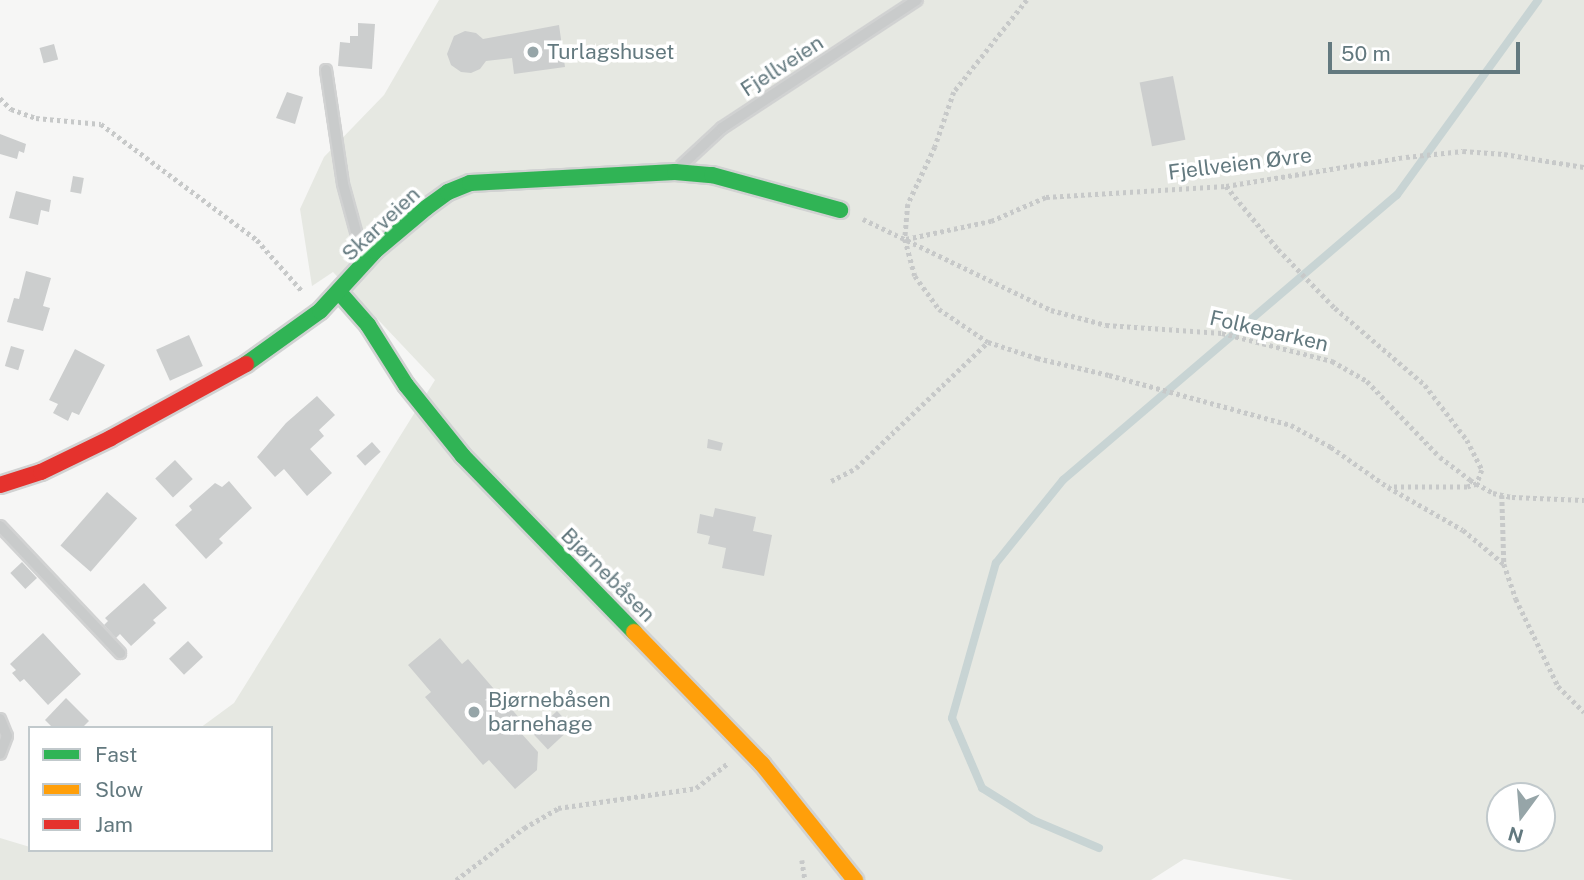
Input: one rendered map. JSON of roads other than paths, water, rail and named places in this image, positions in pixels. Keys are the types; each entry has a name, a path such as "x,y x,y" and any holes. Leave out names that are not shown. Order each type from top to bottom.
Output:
{"street":[{"name":"Skarveien","path":"0,485 41,472 181,402 241,367 320,311 340,293 365,263 426,208 448,192 471,183 675,172 712,175 840,210"},
{"name":"Bjørnebåsen","path":"340,293 368,325 406,385 463,456 748,749 803,812 855,880"}],"lane":[{"name":"Fjellveien","path":"675,172 722,128 917,0"},
{"path":"326,70 343,184 365,263"},
{"path":"0,526 120,653"},
{"path":"0,719 7,736 0,754"}],"waterway":[{"path":"1099,848 1033,820 982,788 952,718 996,563 1063,480 1397,195 1538,0"}],"place":[{"name":"Turlagshuset","path":"533,52"},
{"name":"Bjørnebåsen barnehage","path":"474,712"}]}
